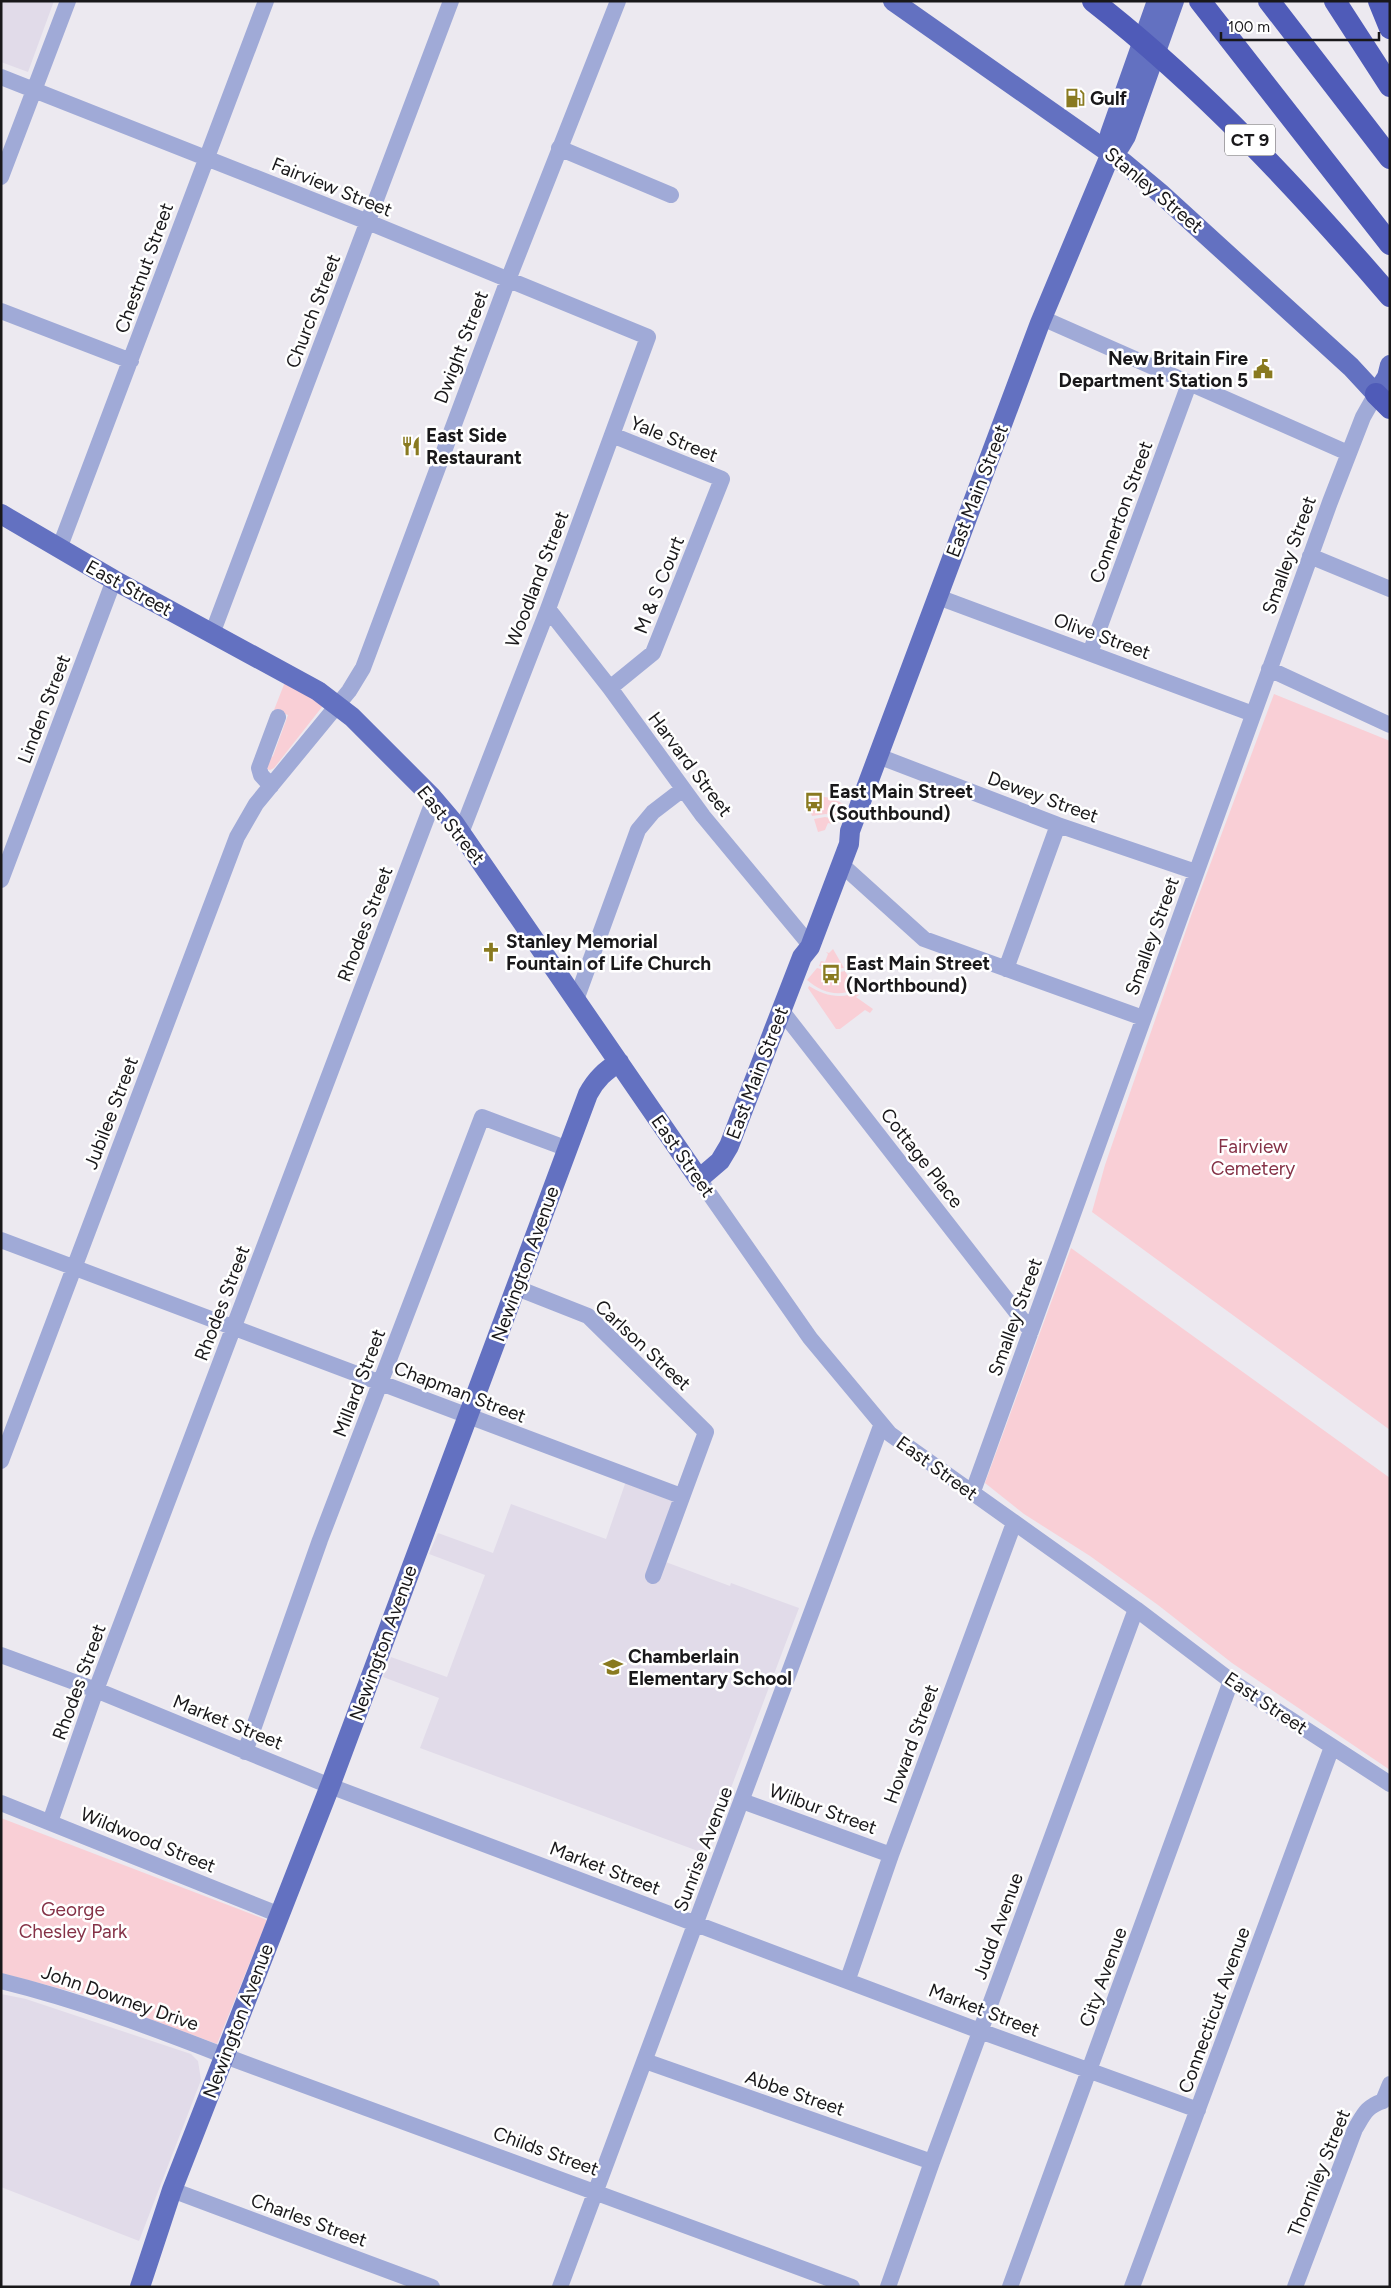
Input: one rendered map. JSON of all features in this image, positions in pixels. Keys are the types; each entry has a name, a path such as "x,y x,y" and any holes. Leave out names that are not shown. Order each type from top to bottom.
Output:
{"highway":[{"name":"CT 9","path":"1093,1 1159,56 1238,128 1304,197 1390,296"},
{"path":"1200,1 1390,244"},
{"path":"1269,1 1390,158"},
{"path":"1335,1 1390,86"},
{"path":"1379,1 1390,28"}],"main road":[{"name":"Stanley Street","path":"894,1 1111,153 1160,193 1351,367 1386,384"},
{"name":"East Main Street","path":"1156,26 1157,1"},
{"name":"East Main Street","path":"699,1179 720,1161 728,1150 782,1010 841,842 850,831 1042,318 1111,153 1124,140 1139,75 1156,26 1174,1"},
{"name":"East Street","path":"1,514 59,549 338,704 434,799 461,833 699,1179"},
{"name":"East Main Street","path":"803,948 810,946 850,842 850,831"},
{"name":"Newington Avenue","path":"140,2287 172,2190 330,1786 593,1084 604,1072 619,1062"}],"street":[{"path":"1,178 68,1"},
{"name":"Chestnut Street","path":"59,549 266,1"},
{"name":"Church Street","path":"212,634 451,1"},
{"name":"Dwight Street","path":"338,704 355,683 368,656 414,525 559,148 618,1"},
{"name":"Fairview Street","path":"1,76 368,222 648,337"},
{"path":"559,148 671,195"},
{"path":"1,311 131,361"},
{"path":"1042,318 1348,453"},
{"name":"Woodland Street","path":"461,833 548,609 648,337"},
{"name":"Connerton Street","path":"1090,653 1189,384"},
{"name":"Smalley Street","path":"972,1494 1348,453 1363,417 1386,384"},
{"name":"Yale Street","path":"612,435 722,479"},
{"name":"M & S Court","path":"610,688 653,653 722,479"},
{"path":"1310,556 1390,589"},
{"name":"Linden Street","path":"1,880 114,580"},
{"name":"Olive Street","path":"938,597 1253,714"},
{"name":"Harvard Street","path":"548,609 610,688 683,789 803,948"},
{"path":"1270,669 1390,724"},
{"name":"Jubilee Street","path":"1,1461 237,837 245,820 338,704"},
{"path":"271,786 261,775 259,768 278,717"},
{"name":"Dewey Street","path":"878,756 1058,825 1196,872"},
{"path":"576,1000 638,830 653,812 683,789"},
{"name":"Rhodes Street","path":"50,1822 96,1690 434,799"},
{"path":"1006,969 1058,825"},
{"path":"842,865 924,939 1143,1018"},
{"name":"Cottage Place","path":"782,1010 1031,1331"},
{"name":"Millard Street","path":"245,1752 320,1540 482,1117 568,1149"},
{"name":"East Street","path":"699,1179 810,1338 881,1426 906,1447 1136,1609 1231,1681 1390,1784"},
{"name":"Chapman Street","path":"1,1240 681,1496"},
{"name":"Carlson Street","path":"517,1288 588,1316 706,1432 681,1496"},
{"name":"Sunrise Avenue","path":"560,2287 881,1426"},
{"path":"654,1576 681,1496"},
{"name":"Howard Street","path":"848,1980 891,1855 1014,1523"},
{"name":"Judd Avenue","path":"888,2287 932,2162 1136,1609"},
{"name":"Market Street","path":"1,1655 96,1690 330,1786 980,2031 1198,2110"},
{"name":"City Avenue","path":"1010,2287 1231,1681"},
{"name":"Connecticut Avenue","path":"1132,2287 1332,1747"},
{"name":"Wilbur Street","path":"742,1801 891,1855"},
{"name":"Wildwood Street","path":"1,1803 280,1915"},
{"name":"John Downey Drive","path":"1,1981 48,1993 136,2021 225,2056"},
{"name":"Childs Street","path":"225,2056 597,2191 852,2287"},
{"name":"Abbe Street","path":"645,2061 932,2162"},
{"name":"Thorniley Street","path":"1294,2287 1355,2129 1364,2112 1371,2105 1387,2102 1390,2084"},
{"name":"Charles Street","path":"172,2190 432,2287"}],"shaded area":[{"path":"1,1 54,1 28,72 1,62"},
{"name":"Chamberlain Elementary School","path":"626,1481 674,1502 655,1558 730,1586 731,1583 799,1608 706,1854 420,1748 439,1698 383,1677 391,1657 447,1677 485,1575 429,1554 438,1533 493,1553 511,1504 606,1539"},
{"path":"1,1994 26,1999 191,2054 198,2061 201,2080 139,2241 1,2187"}],"green space":[{"path":"285,682 322,704 322,707 274,768 270,770 267,769 268,760 273,756 288,715 274,710"},
{"name":"Fairview Cemetery","path":"1274,694 1390,741 1390,1430 1092,1212 1105,1165 1192,913"},
{"path":"813,795 831,798 846,805 836,817 826,814 812,816 805,796"},
{"path":"825,817 834,819 832,824 828,823 825,830 818,832 814,819"},
{"path":"833,949 844,968 830,969 819,966 821,961 825,962 828,954 826,952 829,953"},
{"path":"817,968 835,973 845,971 855,989 849,992 836,993 818,988 807,980"},
{"path":"809,986 820,992 838,996 857,992 859,995 856,997 873,1009 870,1013 865,1010 840,1029 836,1029 808,988"},
{"path":"1071,1248 1390,1478 1390,1770 1232,1663 1158,1605 1090,1556 1024,1514 985,1483"},
{"name":"George Chesley Park","path":"1,1818 267,1920 217,2044 85,1995 1,1973"}],"place":[{"name":"Gulf","path":"1075,98"},
{"name":"New Britain Fire Department Station 5","path":"1263,369"},
{"name":"East Side Restaurant","path":"411,446"},
{"name":"East Main Street (Southbound)","path":"814,802"},
{"name":"Stanley Memorial Fountain of Life Church","path":"491,952"},
{"name":"East Main Street (Northbound)","path":"831,974"},
{"name":"Chamberlain Elementary School","path":"613,1667"}]}
